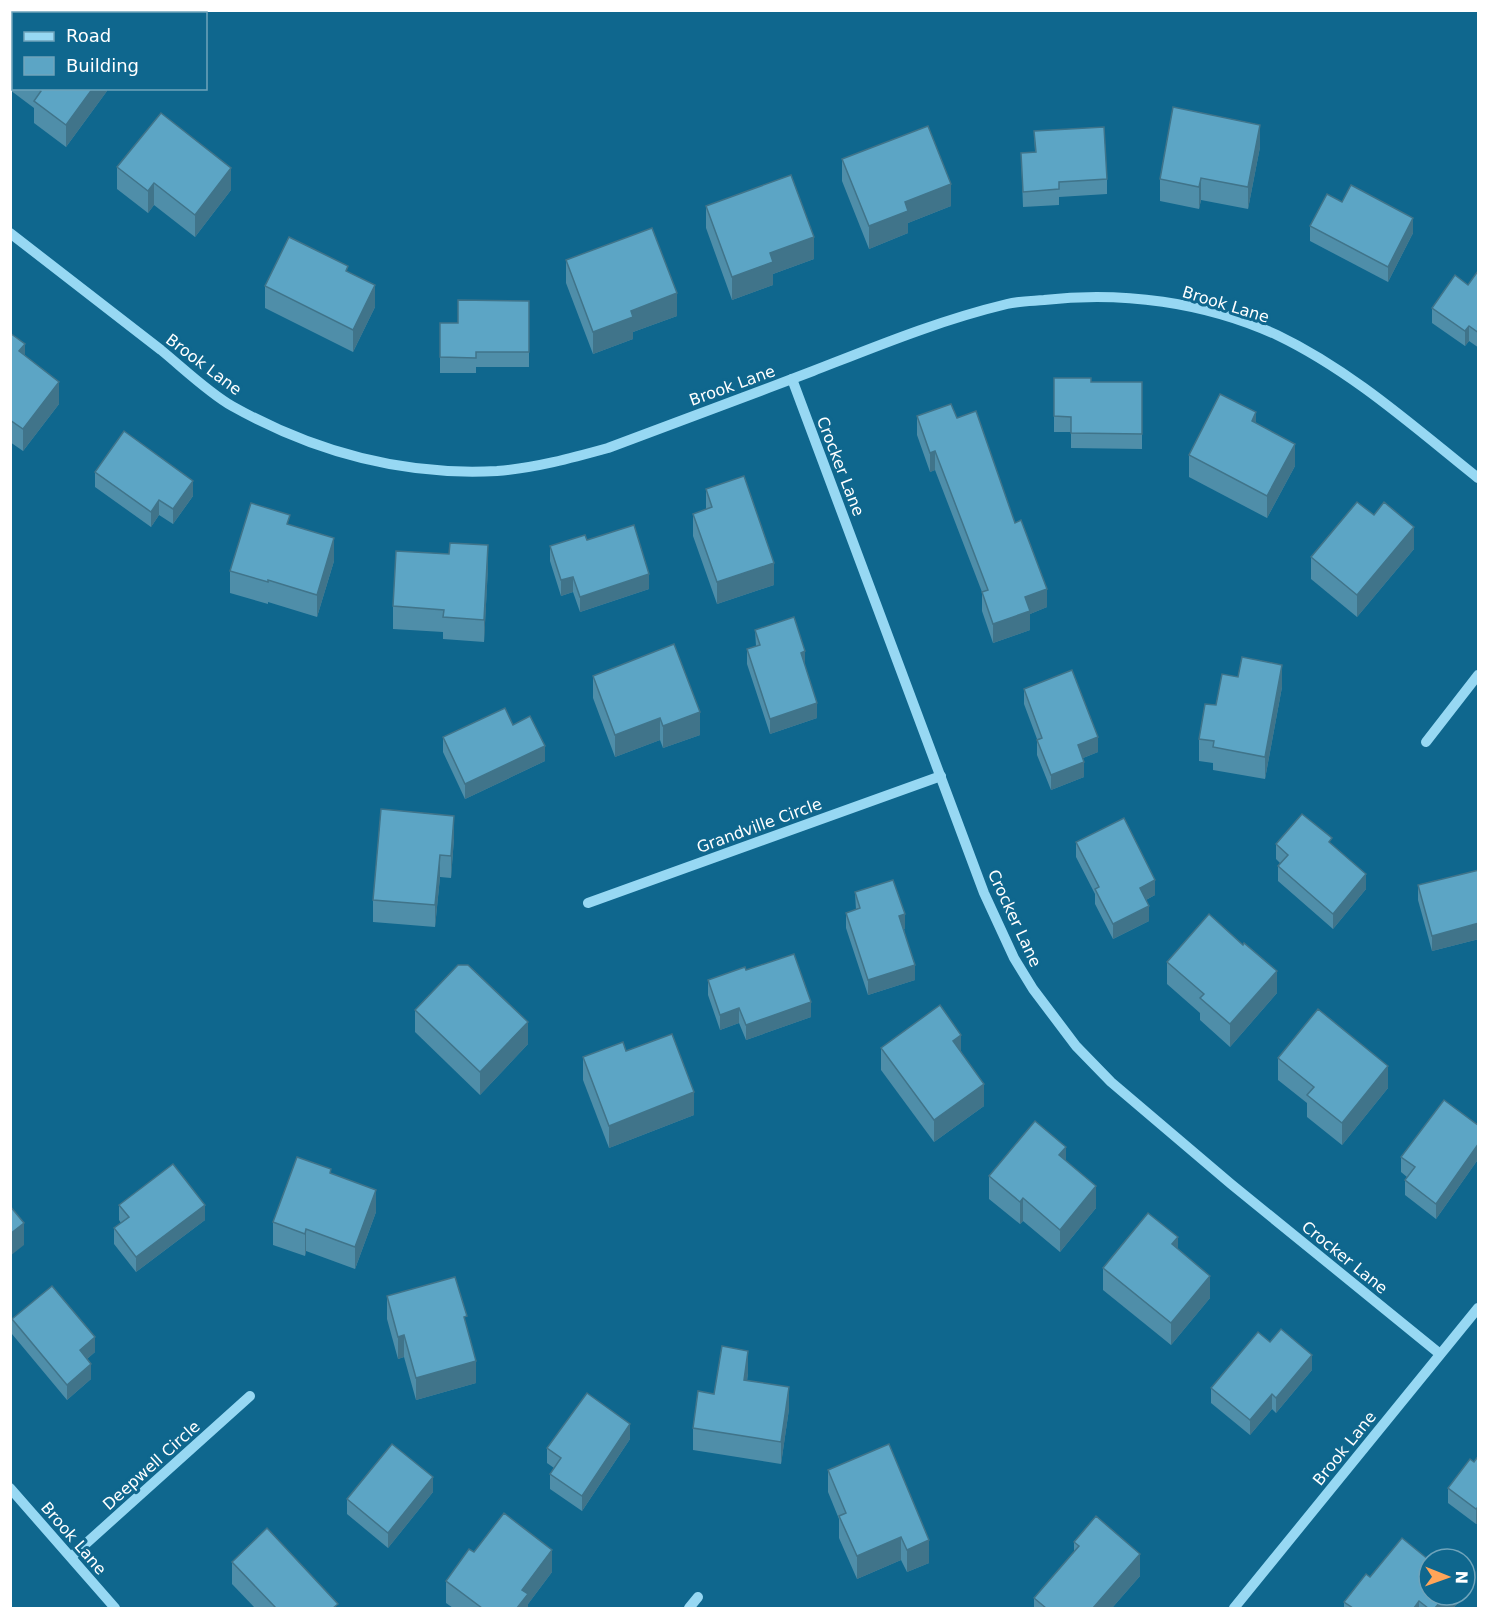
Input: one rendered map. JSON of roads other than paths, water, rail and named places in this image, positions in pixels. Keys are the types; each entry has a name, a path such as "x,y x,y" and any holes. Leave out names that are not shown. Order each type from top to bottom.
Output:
{"street":[{"name":"Brook Lane","path":"10,233 230,405 291,436 356,458 388,465 444,472 499,471 555,462 608,448 941,322 1010,304 1078,296 1141,298 1172,303 1233,318 1276,335 1332,365 1358,383 1479,478"},
{"name":"Crocker Lane","path":"792,379 984,893 1014,958 1033,989 1076,1046 1111,1082 1440,1354"},
{"path":"1425,742 1479,675"},
{"name":"Grandville Circle","path":"588,903 941,776"},
{"name":"Brook Lane","path":"1234,1608 1479,1308"},
{"name":"Deepwell Circle","path":"71,1557 250,1396"},
{"name":"Brook Lane","path":"10,1488 115,1608"},
{"path":"689,1608 698,1597"}]}
